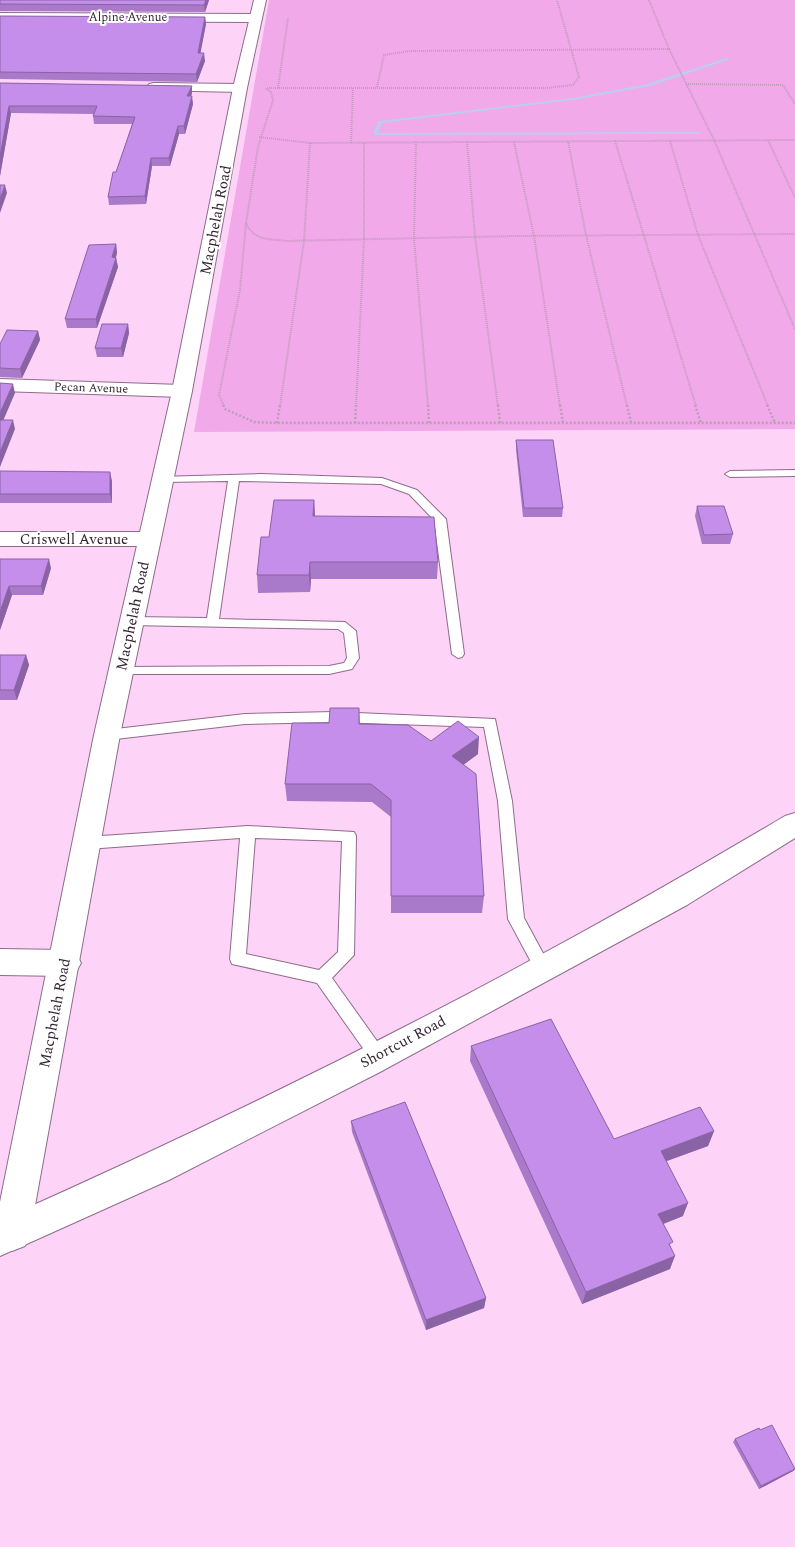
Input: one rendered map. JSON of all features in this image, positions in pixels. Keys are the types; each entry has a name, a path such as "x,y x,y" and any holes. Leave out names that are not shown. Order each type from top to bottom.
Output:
{"street":[{"name":"Alpine Avenue","path":"0,17 258,9"},
{"name":"Macphelah Road","path":"6,1236 65,963 107,735 182,391 240,88 258,9"},
{"path":"135,86 240,88"},
{"name":"Pecan Avenue","path":"0,385 182,391"},
{"name":"Criswell Avenue","path":"0,539 149,539"},
{"name":"Shortcut Road","path":"6,1236 157,1168 378,1056 676,896 795,824"},
{"path":"0,962 65,963"}],"lane":[{"path":"730,474 795,473"},
{"path":"162,478 382,481 413,492 440,518 458,654"},
{"path":"212,623 234,478"},
{"path":"121,671 328,670 348,666 353,658 350,631 341,626 132,621"},
{"path":"107,735 245,719 334,717 490,722 506,801 516,919 542,968"},
{"path":"87,843 248,832 349,836 346,955 322,977"},
{"path":"248,832 238,959 322,977 378,1056"}],"path":[{"path":"240,88 547,88 572,85 579,77 557,0"},
{"path":"649,0 669,49 714,140 795,329"},
{"path":"278,88 288,18"},
{"path":"377,87 384,55 410,51 669,49"},
{"path":"686,84 784,84 795,104"},
{"path":"351,142 353,87"},
{"path":"265,88 271,92 273,100 259,137 246,223 240,290 219,395 225,409 254,422 277,423 795,423"},
{"path":"259,137 310,142 795,140"},
{"path":"670,140 698,235 775,423"},
{"path":"768,140 795,198"},
{"path":"568,141 586,236 631,423"},
{"path":"615,141 701,423"},
{"path":"277,423 304,241 310,142"},
{"path":"355,423 364,240 364,142"},
{"path":"416,142 414,238 429,423"},
{"path":"467,142 475,237 500,423"},
{"path":"514,142 534,236 563,423"},
{"path":"246,223 250,232 257,237 304,241 534,236 795,234"}],"shaded area":[{"path":"269,0 795,0 795,429 194,432"}],"building":[{"path":"0,0 206,0 204,5 0,4"},
{"path":"0,16 205,17 198,53 204,53 196,74 0,72"},
{"path":"0,83 192,86 187,96 192,96 184,126 178,126 169,158 151,158 145,196 108,197 113,172 116,172 135,117 93,116 97,106 9,106 0,157"},
{"path":"0,185 5,185 0,199"},
{"path":"116,244 112,257 116,258 96,319 65,319 89,245"},
{"path":"102,324 128,324 121,348 95,348"},
{"path":"7,330 38,331 20,369 0,368 0,344"},
{"path":"0,383 13,384 0,413"},
{"path":"0,420 13,420 0,452"},
{"path":"516,440 553,440 563,508 524,508"},
{"path":"0,471 110,472 110,494 0,494"},
{"path":"274,500 314,500 313,516 434,517 438,562 310,562 309,575 257,575 261,537 269,537"},
{"path":"697,506 724,506 733,534 704,535"},
{"path":"0,559 49,559 41,586 9,586 0,612"},
{"path":"0,655 26,655 14,690 0,690"},
{"path":"330,708 359,708 359,724 408,725 431,741 458,721 479,737 452,756 476,774 484,896 391,896 391,800 371,784 285,784 292,723 329,723"},
{"path":"551,1019 614,1139 700,1107 714,1131 661,1151 688,1203 658,1214 673,1242 669,1244 675,1256 586,1292 471,1046"},
{"path":"405,1102 486,1298 426,1320 351,1121"},
{"path":"772,1425 795,1469 761,1486 735,1439 759,1428 760,1430"}],"waterway":[{"path":"698,133 375,134 380,122 573,99 648,85 729,59"}]}
